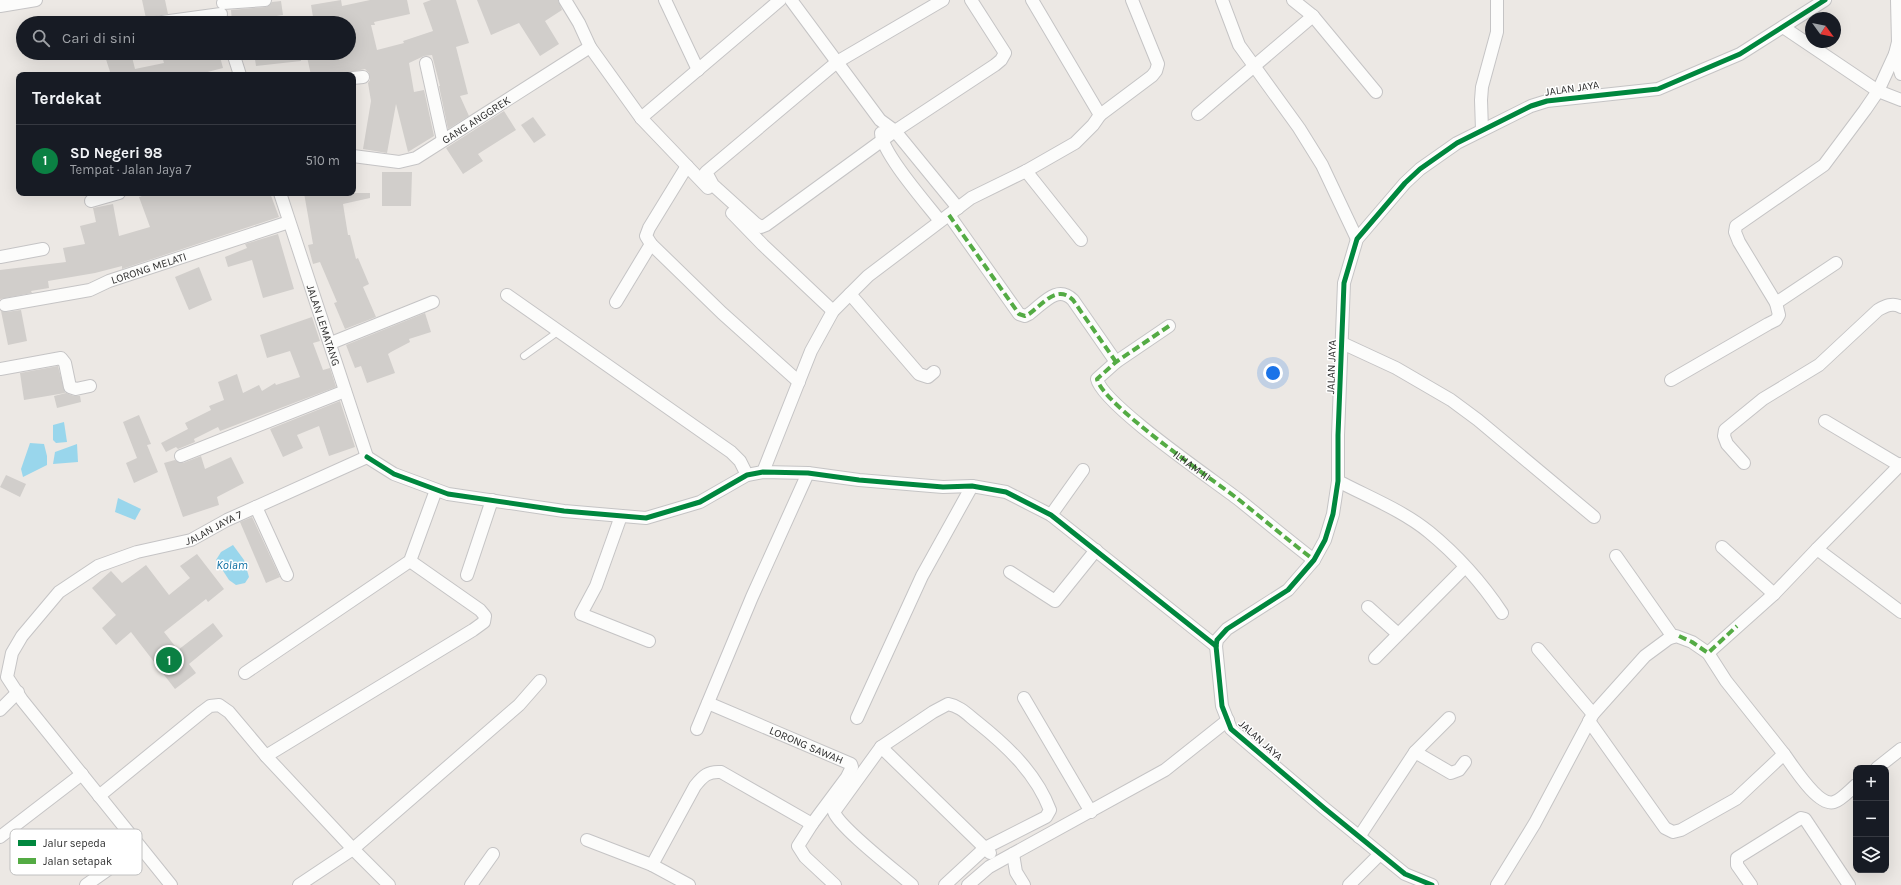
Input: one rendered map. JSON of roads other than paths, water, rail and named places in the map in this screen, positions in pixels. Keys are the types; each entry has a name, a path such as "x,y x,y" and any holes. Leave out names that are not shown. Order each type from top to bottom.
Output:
{"street":[{"path":"4,4 36,0"},
{"path":"191,16 265,0"},
{"path":"565,0 580,23 590,47 641,118 763,245 833,311"},
{"path":"665,0 698,70"},
{"path":"641,118 780,0"},
{"path":"791,0 880,120 895,131 922,164 949,215 1019,314 1025,316 1054,295 1060,293 1065,294 1073,300 1116,362"},
{"path":"943,0 837,62 706,172 706,176 722,194 760,227 766,225 881,140 984,73 1004,56 1003,49 971,0"},
{"path":"1032,0 1100,115"},
{"path":"763,472 811,351 833,311 868,276 971,198 1026,171 1075,143 1093,125 1100,115 1143,84 1156,71 1158,64 1156,57 1132,0"},
{"path":"1222,0 1239,45 1299,128 1322,165 1357,240"},
{"path":"1293,0 1313,16 1376,92"},
{"path":"1482,130 1482,87 1497,32 1497,0"},
{"name":"JALAN JAYA","path":"1431,885 1405,874 1232,729 1222,706 1216,646 1217,640 1227,629 1288,590 1314,560 1329,527 1336,499 1338,482 1338,435 1344,283 1357,240 1398,190 1420,169 1457,143 1482,130 1531,106 1547,101 1658,89 1740,54 1825,0"},
{"path":"1671,380 1776,320 1779,310 1739,242 1735,232 1736,226 1824,165 1878,91 1895,54 1898,42 1897,0"},
{"path":"1198,114 1313,16"},
{"path":"1783,27 1878,91 1901,100"},
{"name":"GANG ANGGREK","path":"356,156 406,162 416,158 590,47"},
{"path":"1895,54 1901,74"},
{"path":"235,60 239,72"},
{"path":"426,63 443,140"},
{"path":"880,120 881,140 907,177 949,215"},
{"path":"907,177 922,164"},
{"path":"687,166 649,228 646,236 650,244 722,313 799,382"},
{"path":"1026,171 1081,240"},
{"path":"91,201 108,196"},
{"name":"JALAN LEMATANG","path":"281,196 331,343 367,457"},
{"name":"LORONG MELATI","path":"5,305 90,290 109,281 289,222"},
{"path":"616,302 650,244"},
{"path":"0,257 43,249"},
{"path":"1776,303 1836,263"},
{"path":"850,294 918,374 928,377 934,372"},
{"path":"507,295 731,452 740,461 746,475"},
{"path":"331,343 433,302"},
{"path":"1744,463 1727,444 1724,436 1725,430 1731,424 1763,400 1819,365 1878,310 1885,306 1897,304 1901,307"},
{"name":"ILHAM III","path":"1169,326 1116,362 1097,379 1098,384 1127,415 1237,498 1314,560"},
{"path":"1342,343 1396,368 1451,400 1478,420 1594,517"},
{"path":"0,369 61,358 65,363 70,387 76,389 90,386"},
{"path":"181,456 345,391"},
{"path":"1708,653 1774,594 1900,464 1825,421"},
{"path":"367,457 394,474 448,494 564,510 646,518 700,502 746,475 763,472 808,473 859,480 935,487 972,486 1006,492 1051,515 1188,626 1216,646"},
{"name":"JALAN JAYA 7","path":"4,674 12,653 22,636 59,592 98,566 137,552 191,540 227,520 367,457"},
{"path":"1051,515 1083,470"},
{"path":"697,729 808,473"},
{"path":"1338,482 1396,511 1428,532 1487,590 1502,613"},
{"path":"857,718 922,576 972,486"},
{"path":"245,673 410,561 436,490"},
{"path":"467,575 492,500"},
{"path":"256,507 287,575"},
{"path":"620,516 596,586 581,614 649,641"},
{"path":"1722,547 1774,594"},
{"path":"1817,549 1901,612"},
{"path":"1010,572 1055,601 1096,550"},
{"path":"1616,556 1673,637"},
{"path":"266,756 484,622 485,616 480,610 410,561"},
{"path":"1375,658 1465,567"},
{"path":"1368,606 1398,634"},
{"path":"1497,885 1535,823 1591,717 1645,656 1673,637 1679,636 1685,638 1708,653 1726,681 1818,798 1835,802 1853,787"},
{"path":"1538,649 1591,717 1665,828 1673,832 1681,830 1736,799 1784,754"},
{"path":"4,674 18,692 22,700 126,829"},
{"path":"299,885 352,849 519,705 540,681"},
{"path":"0,710 18,692"},
{"path":"1024,698 1091,812"},
{"name":"LORONG SAWAH","path":"708,702 851,764 852,767 847,777 812,824 798,846 805,857 831,884"},
{"path":"99,796 202,712 215,704 222,706 352,849 390,885"},
{"path":"912,885 850,832 834,812 881,747 933,712 948,704 960,708 1002,742 1018,758 1031,775 1048,805 1049,813 1046,818 1035,824 984,848 945,885"},
{"path":"1359,837 1415,752 1449,718"},
{"path":"968,885 989,867 999,861 1091,812 1165,770 1228,720"},
{"path":"881,747 999,861"},
{"path":"1881,765 1901,749"},
{"path":"1415,752 1451,773 1459,770 1465,762"},
{"path":"652,866 695,786 704,775 710,772 721,772 812,824"},
{"path":"10,829 82,774"},
{"path":"1751,885 1737,865 1737,858 1801,818 1805,820 1849,885"},
{"path":"0,837 10,829"},
{"path":"587,840 652,866 689,885"},
{"path":"142,850 170,885"},
{"path":"471,885 493,854"},
{"path":"1013,854 1016,872 1024,885"},
{"path":"1349,885 1380,854"},
{"path":"86,885 100,875"}],"lane":[{"path":"524,356 559,331"}],"water":[{"path":"64,422 67,442 56,443 53,440 53,425"},
{"path":"30,443 44,444 47,456 47,465 23,477 21,469"},
{"path":"77,444 78,462 53,464 55,452"},
{"path":"118,498 141,509 135,520 115,512"},
{"name":"Kolam","path":"233,545 244,560 249,577 245,583 236,585 229,580 216,560 221,552"}],"place":[{"name":"SD Negeri 98","path":"169,660"}]}
